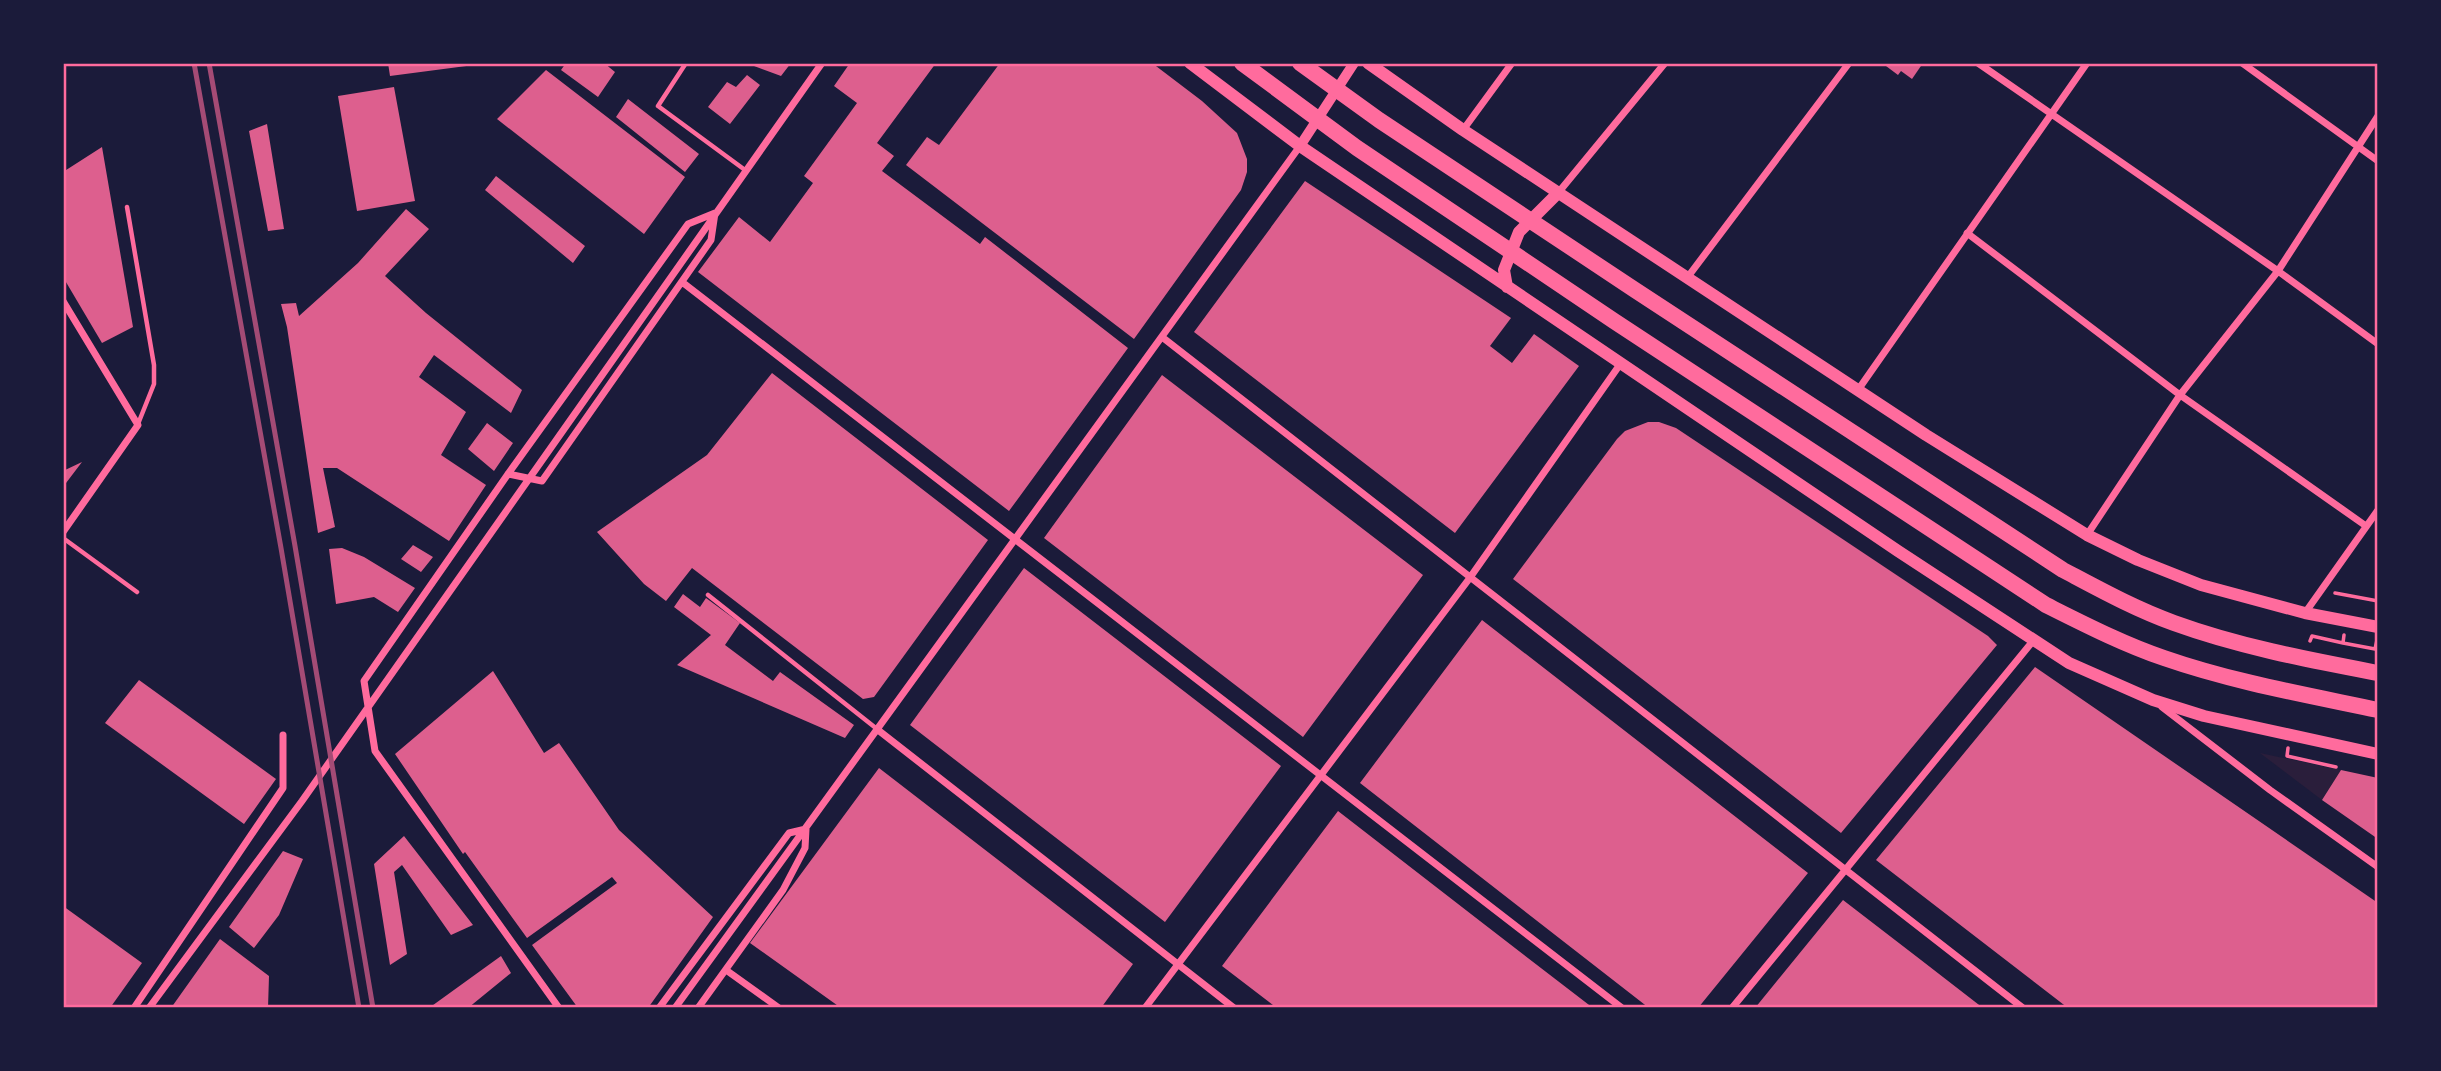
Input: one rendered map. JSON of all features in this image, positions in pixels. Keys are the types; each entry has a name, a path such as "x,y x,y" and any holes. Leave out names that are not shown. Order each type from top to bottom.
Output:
{"highway":[{"path":"1242,63 1357,148 1614,321 2046,605 2105,634 2165,658 2267,687 2378,710"},
{"path":"1300,63 1379,120 2051,562 2117,599 2174,623 2297,657 2378,673"}],"main road":[{"path":"1190,63 1300,146 2069,663 2153,700 2204,716 2378,754"},
{"path":"1368,63 1463,130 1687,278 2087,535 2138,560 2201,585 2305,613 2378,627"},
{"path":"1507,287 1504,270 1519,232 1558,193"}],"street":[{"path":"149,1008 302,801 822,63"},
{"path":"675,1008 1300,146 1354,63"},
{"path":"1463,130 1512,63"},
{"path":"1558,193 1665,63"},
{"path":"1687,278 1849,63"},
{"path":"1978,63 2278,271 2378,344"},
{"path":"1858,390 2087,63"},
{"path":"2242,63 2378,161"},
{"path":"2087,535 2180,396 2278,271 2378,116"},
{"path":"508,474 542,481 711,240 715,213"},
{"path":"559,1008 375,751 364,681 508,474 688,224 715,213"},
{"path":"1967,233 2180,396 2366,526"},
{"path":"682,282 1622,1008"},
{"path":"63,301 138,425 63,532"},
{"path":"1162,337 1469,579 2023,1008"},
{"path":"1145,1008 1469,579 1621,363"},
{"path":"2305,613 2378,510"},
{"path":"1732,1008 2033,641"},
{"path":"2153,700 2270,790 2378,867"},
{"path":"878,730 1234,1008"},
{"path":"134,1008 283,788 283,735"},
{"path":"698,1008 783,890 805,848 806,829"},
{"path":"659,1008 789,833 806,829"},
{"path":"726,970 779,1008"}],"lane":[{"path":"686,63 658,106 745,170"},
{"path":"127,207 154,365 154,384 138,425"},
{"path":"63,538 137,592"},
{"path":"708,595 878,730"}],"path":[{"path":"2322,591 2378,601"},
{"path":"2343,643 2375,649"},
{"path":"2287,755 2336,767"}],"shaded area":[{"path":"2260,753 2341,770 2322,800"}],"building":[{"path":"388,63 474,63 474,65 390,76"},
{"path":"566,63 604,63 615,72 598,97 561,70"},
{"path":"752,63 791,63 781,76"},
{"path":"850,63 936,63 877,143 894,156 882,171 980,244 985,237 1128,348 1009,511 698,272 739,217 770,242 813,183 804,176 857,103 834,86"},
{"path":"1000,63 1152,63 1202,101 1237,133 1247,159 1247,172 1241,190 1134,339 906,165 927,137 939,145"},
{"path":"1882,63 1923,63 1912,79 1901,71 1898,75"},
{"path":"546,70 685,177 644,234 497,119"},
{"path":"747,75 760,85 730,124 708,107 727,82 736,87"},
{"path":"394,87 415,201 357,211 338,96"},
{"path":"628,99 699,154 685,172 616,117"},
{"path":"267,124 284,229 268,231 249,131"},
{"path":"102,147 133,327 102,343 63,277 63,172"},
{"path":"496,176 585,246 573,263 485,190"},
{"path":"1305,181 1511,318 1490,346 1512,363 1534,334 1579,366 1455,533 1194,332"},
{"path":"406,209 429,229 385,276 426,313 522,390 511,413 434,355 419,377 466,412 441,455 486,485 449,541 337,468 323,468 335,527 318,533 287,327 281,304 296,303 299,316 358,263"},
{"path":"772,373 988,540 874,697 863,699 692,568 666,601 644,584 597,532 707,455"},
{"path":"1162,375 1423,575 1303,737 1044,538"},
{"path":"1648,422 1659,422 1676,428 1988,636 1997,645 1841,833 1513,579 1617,439 1625,431"},
{"path":"487,423 513,443 494,471 468,449"},
{"path":"82,462 63,487 63,471"},
{"path":"413,545 433,557 421,572 401,559"},
{"path":"342,548 364,557 415,588 398,612 374,597 336,604 329,549"},
{"path":"1024,568 1281,766 1165,922 910,725"},
{"path":"683,594 700,607 706,598 740,623 725,645 773,681 780,672 854,725 845,738 677,665 711,635 674,607"},
{"path":"1482,620 1808,873 1698,1008 1649,1008 1360,783"},
{"path":"2035,667 2378,903 2378,1008 2068,1008 1876,860"},
{"path":"493,671 544,753 559,743 619,830 713,917 648,1008 578,1008 532,945 617,883 612,877 527,938 465,852 463,854 395,754"},
{"path":"139,680 276,779 244,824 105,723"},
{"path":"879,768 1133,964 1101,1008 841,1008 750,943"},
{"path":"2341,770 2378,778 2378,839 2322,800"},
{"path":"1338,811 1593,1008 1277,1008 1222,966"},
{"path":"404,836 473,925 451,935 402,865 394,872 407,954 390,965 374,864"},
{"path":"283,851 303,859 279,915 254,948 229,927"},
{"path":"1843,900 1921,960 1983,1008 1755,1008"},
{"path":"63,906 142,963 110,1008 63,1008"},
{"path":"220,939 269,976 268,1008 171,1008"},
{"path":"501,956 511,973 468,1008 429,1008"}],"railway":[{"path":"194,63 281,548 359,1008"},
{"path":"209,63 295,546 373,1008"}]}
